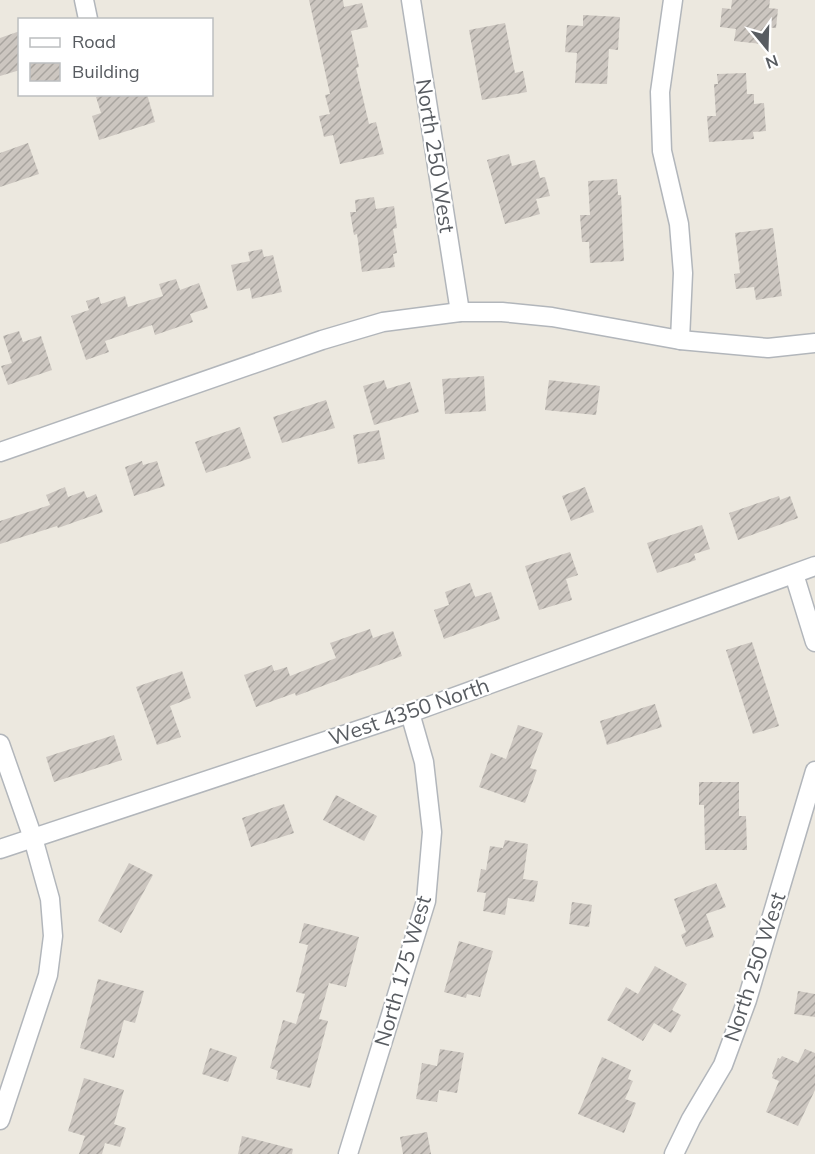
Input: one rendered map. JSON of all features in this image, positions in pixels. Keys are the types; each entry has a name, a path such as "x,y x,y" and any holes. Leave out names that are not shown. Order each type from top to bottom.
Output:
{"street":[{"path":"84,0 88,18"},
{"name":"North 250 West","path":"411,0 460,312"},
{"path":"673,0 660,92 662,151 679,224 683,273 680,340"},
{"path":"0,452 322,340 383,322 460,312 502,312 552,317 680,340 768,348 815,343"},
{"name":"West 4350 North","path":"0,849 410,713 815,566"},
{"path":"794,574 815,642"},
{"name":"North 175 West","path":"348,1154 426,901 432,832 424,762 410,713"},
{"path":"0,744 33,837 50,899 53,936 48,975 0,1120"},
{"name":"North 250 West","path":"674,1154 691,1119 723,1065 747,1000 815,771"}],"building":[{"path":"309,0 343,0 344,7 362,3 368,27 351,31 359,67 356,68 369,124 376,122 384,154 340,164 333,135 324,137 319,116 330,114 325,95 330,94"},
{"path":"732,0 770,0 769,8 778,9 776,28 764,27 762,44 734,41 736,29 720,27 722,8 731,9"},
{"path":"583,15 620,17 618,50 609,49 607,84 575,83 577,53 565,52 567,25 583,26"},
{"path":"505,23 515,73 523,71 527,92 482,100 469,30"},
{"path":"18,32 18,71 0,76 0,38"},
{"path":"746,73 747,94 754,94 754,104 764,103 766,131 753,132 754,139 709,142 707,116 716,116 714,84 718,84 717,74"},
{"path":"148,96 155,122 99,140 92,116 101,113 96,97"},
{"path":"28,143 39,174 0,187 0,153"},
{"path":"509,154 512,166 535,160 540,178 545,177 550,196 536,199 540,214 505,224 487,160"},
{"path":"617,179 618,195 621,195 624,261 590,263 589,242 582,242 580,215 590,215 588,181"},
{"path":"374,197 376,209 394,206 397,228 393,229 397,253 393,254 395,267 362,272 357,234 354,235 350,212 356,212 355,200"},
{"path":"773,228 782,296 756,300 754,287 736,289 734,274 740,273 735,233"},
{"path":"262,249 264,257 273,255 282,292 252,299 250,288 237,291 231,265 250,261 248,252"},
{"path":"176,279 180,290 199,283 208,308 190,314 193,322 155,335 152,325 105,341 109,352 86,360 71,316 89,310 86,301 99,297 101,304 125,296 128,307 163,296 159,284"},
{"path":"19,331 23,342 41,336 52,370 8,385 1,366 12,363 3,336"},
{"path":"484,376 486,411 445,414 442,379"},
{"path":"384,380 387,389 410,382 419,412 374,425 363,386"},
{"path":"549,380 600,386 596,415 545,410"},
{"path":"326,400 335,428 282,443 273,417"},
{"path":"240,427 251,458 206,473 195,442"},
{"path":"379,430 385,459 358,464 353,435"},
{"path":"142,461 143,465 157,461 165,486 134,496 125,467"},
{"path":"65,487 68,497 84,491 87,498 96,494 103,512 58,528 57,526 0,544 0,521 50,505 46,495"},
{"path":"585,487 594,512 571,521 562,496"},
{"path":"779,496 780,500 790,496 798,518 738,540 729,513"},
{"path":"702,525 710,549 694,554 696,560 657,573 647,543"},
{"path":"570,552 578,575 566,579 572,600 539,610 525,566"},
{"path":"470,583 475,597 491,592 500,619 444,639 434,610 449,605 445,592"},
{"path":"370,629 373,638 393,631 402,656 296,696 295,693 256,707 244,675 272,665 274,671 287,667 290,676 336,658 330,643"},
{"path":"752,642 779,726 753,734 726,650"},
{"path":"182,671 191,698 170,706 181,737 157,745 136,687"},
{"path":"655,704 662,727 607,745 600,721"},
{"path":"518,725 543,733 530,768 537,770 525,803 479,787 491,753 506,759"},
{"path":"114,735 122,760 54,782 46,757"},
{"path":"699,782 739,782 739,816 746,816 747,850 705,850 704,805 699,805"},
{"path":"336,795 377,816 364,841 323,820"},
{"path":"284,804 294,833 251,847 242,818"},
{"path":"505,840 528,844 523,879 538,881 534,902 508,898 505,915 483,911 486,893 477,892 481,869 486,870 490,846 503,848"},
{"path":"129,863 153,875 121,933 98,921"},
{"path":"716,883 726,907 706,914 714,937 686,947 681,935 686,932 674,899"},
{"path":"572,902 592,905 589,927 569,924"},
{"path":"304,923 359,937 346,987 329,983 319,1019 328,1021 310,1088 276,1079 278,1071 270,1068 283,1020 296,1024 305,994 296,992 308,945 299,943"},
{"path":"459,941 493,951 480,997 467,994 466,998 444,992"},
{"path":"655,966 687,984 672,1010 681,1015 671,1033 654,1023 643,1041 607,1020 626,987 638,994"},
{"path":"98,979 144,991 135,1023 124,1020 114,1058 80,1048"},
{"path":"798,991 815,994 815,1017 794,1014"},
{"path":"210,1048 237,1057 228,1082 202,1074"},
{"path":"440,1049 464,1053 457,1093 439,1090 437,1102 416,1099 422,1063 437,1066"},
{"path":"805,1049 815,1053 815,1090 798,1126 766,1112 779,1081 772,1078 778,1058 782,1056 798,1063"},
{"path":"602,1057 631,1070 628,1079 633,1081 625,1099 636,1103 624,1133 578,1114"},
{"path":"84,1078 124,1090 114,1124 126,1128 120,1147 105,1143 102,1154 79,1154 85,1136 68,1131"},
{"path":"427,1132 431,1154 403,1154 400,1137"},
{"path":"242,1136 293,1149 292,1154 238,1154"}]}
